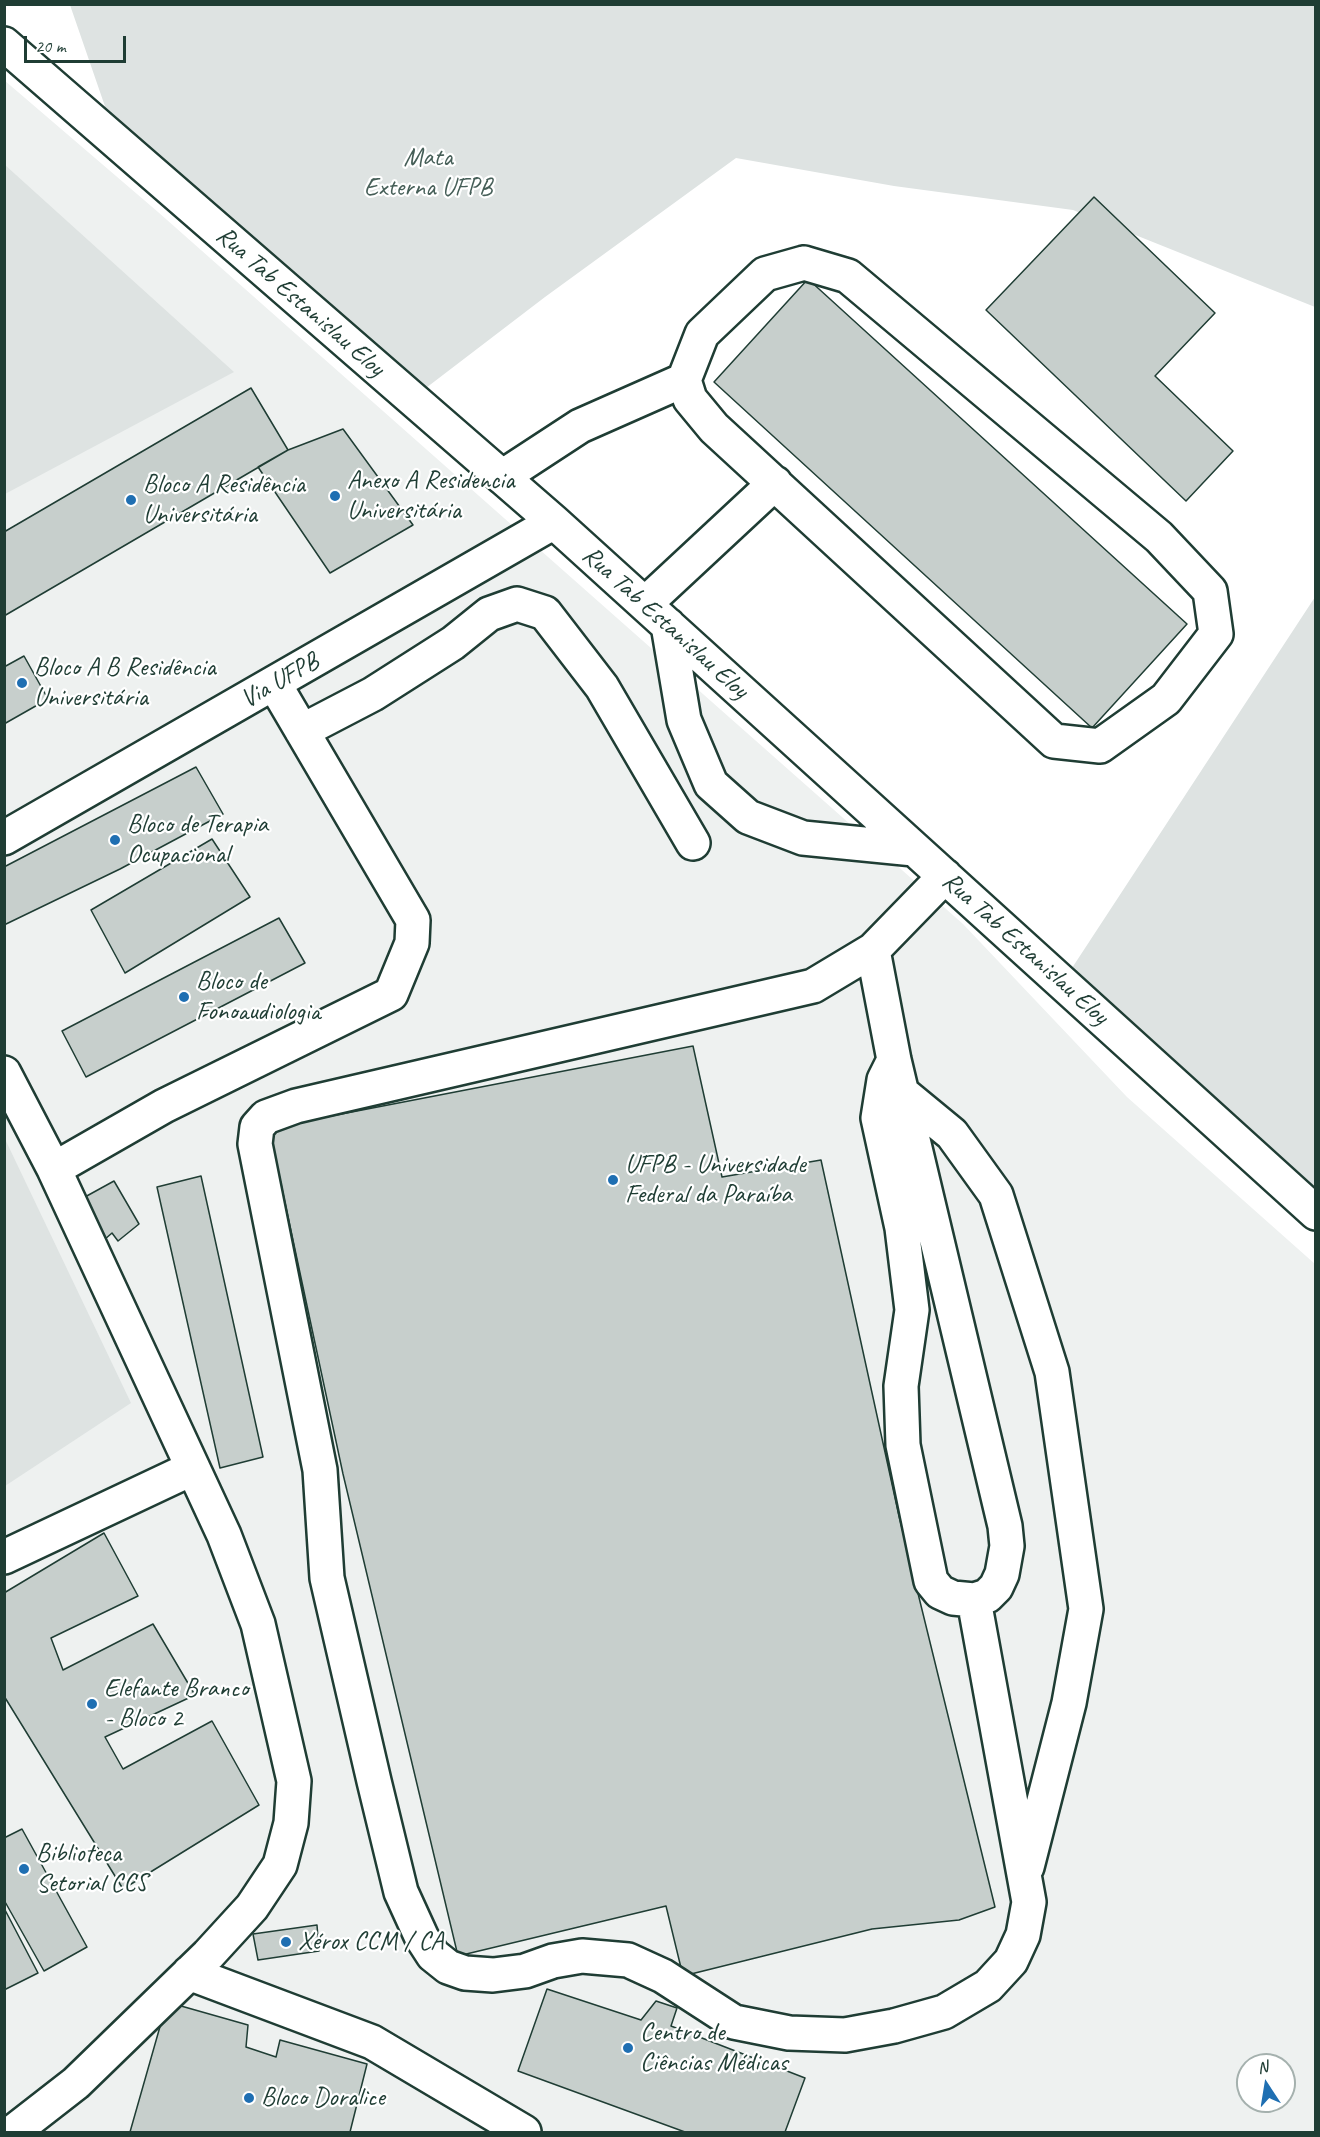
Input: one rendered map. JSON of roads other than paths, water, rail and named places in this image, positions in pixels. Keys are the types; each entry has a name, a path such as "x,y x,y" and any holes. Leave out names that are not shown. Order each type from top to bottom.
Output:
{"street":[{"name":"Rua Tab Estanislau Eloy","path":"4,44 554,522 1316,1213"},
{"path":"804,263 848,276 1159,537 1210,591 1216,634 1166,699 1100,746 1054,741 775,483 714,428 690,399 684,380 702,334 765,274 804,263"},
{"path":"502,477 580,426 684,380"},
{"path":"775,483 656,615 684,720 711,784 748,817 803,838 914,849"},
{"name":"Via UFPB","path":"4,838 275,685 554,522"},
{"path":"302,731 373,694 453,643 489,614 517,604 545,613 602,687 693,843"},
{"path":"54,1169 164,1106 391,994 412,943 413,920 275,685"},
{"path":"945,876 873,950 813,986 296,1106 266,1117 257,1127 255,1144 320,1470 327,1578 401,1892 422,1938 434,1955 448,1967 465,1973 493,1975 525,1971 554,1961 582,1956 628,1960 663,1976 734,2022 789,2032 844,2035 894,2026 944,2012 988,1986 1011,1961 1023,1935 1029,1902 974,1600"},
{"path":"873,950 901,1092 1008,1545 1006,1561 996,1587 987,1596 974,1600 953,1598 940,1592 931,1581 903,1445 901,1386 912,1310 902,1228 878,1118 884,1080 894,1060"},
{"path":"4,1073 54,1169 224,1535 258,1624 294,1780 291,1824 280,1865 252,1907 189,1973 76,2083 13,2133"},
{"path":"901,1092 952,1134 996,1195 1052,1372 1086,1609 1069,1703 1024,1877"},
{"path":"4,1557 193,1468"},
{"path":"189,1973 372,2042 524,2133"}],"place":[{"name":"Anexo A Residencia Universitária","path":"335,496"},
{"name":"Bloco A Residência Universitária","path":"131,500"},
{"name":"Bloco A B Residência Universitária","path":"22,683"},
{"name":"Bloco de Terapia Ocupacional","path":"115,840"},
{"name":"Bloco de Fonoaudiologia","path":"184,997"},
{"name":"UFPB - Universidade Federal da Paraíba","path":"613,1180"},
{"name":"Elefante Branco - Bloco 2","path":"92,1704"},
{"name":"Biblioteca Setorial CCS","path":"24,1869"},
{"name":"Xérox CCM / CA","path":"286,1942"},
{"name":"Centro de Ciências Médicas","path":"628,2048"},
{"name":"Bloco Doralice","path":"249,2098"}],"park label":[{"name":"Mata Externa UFPB","path":"428,173"}]}
